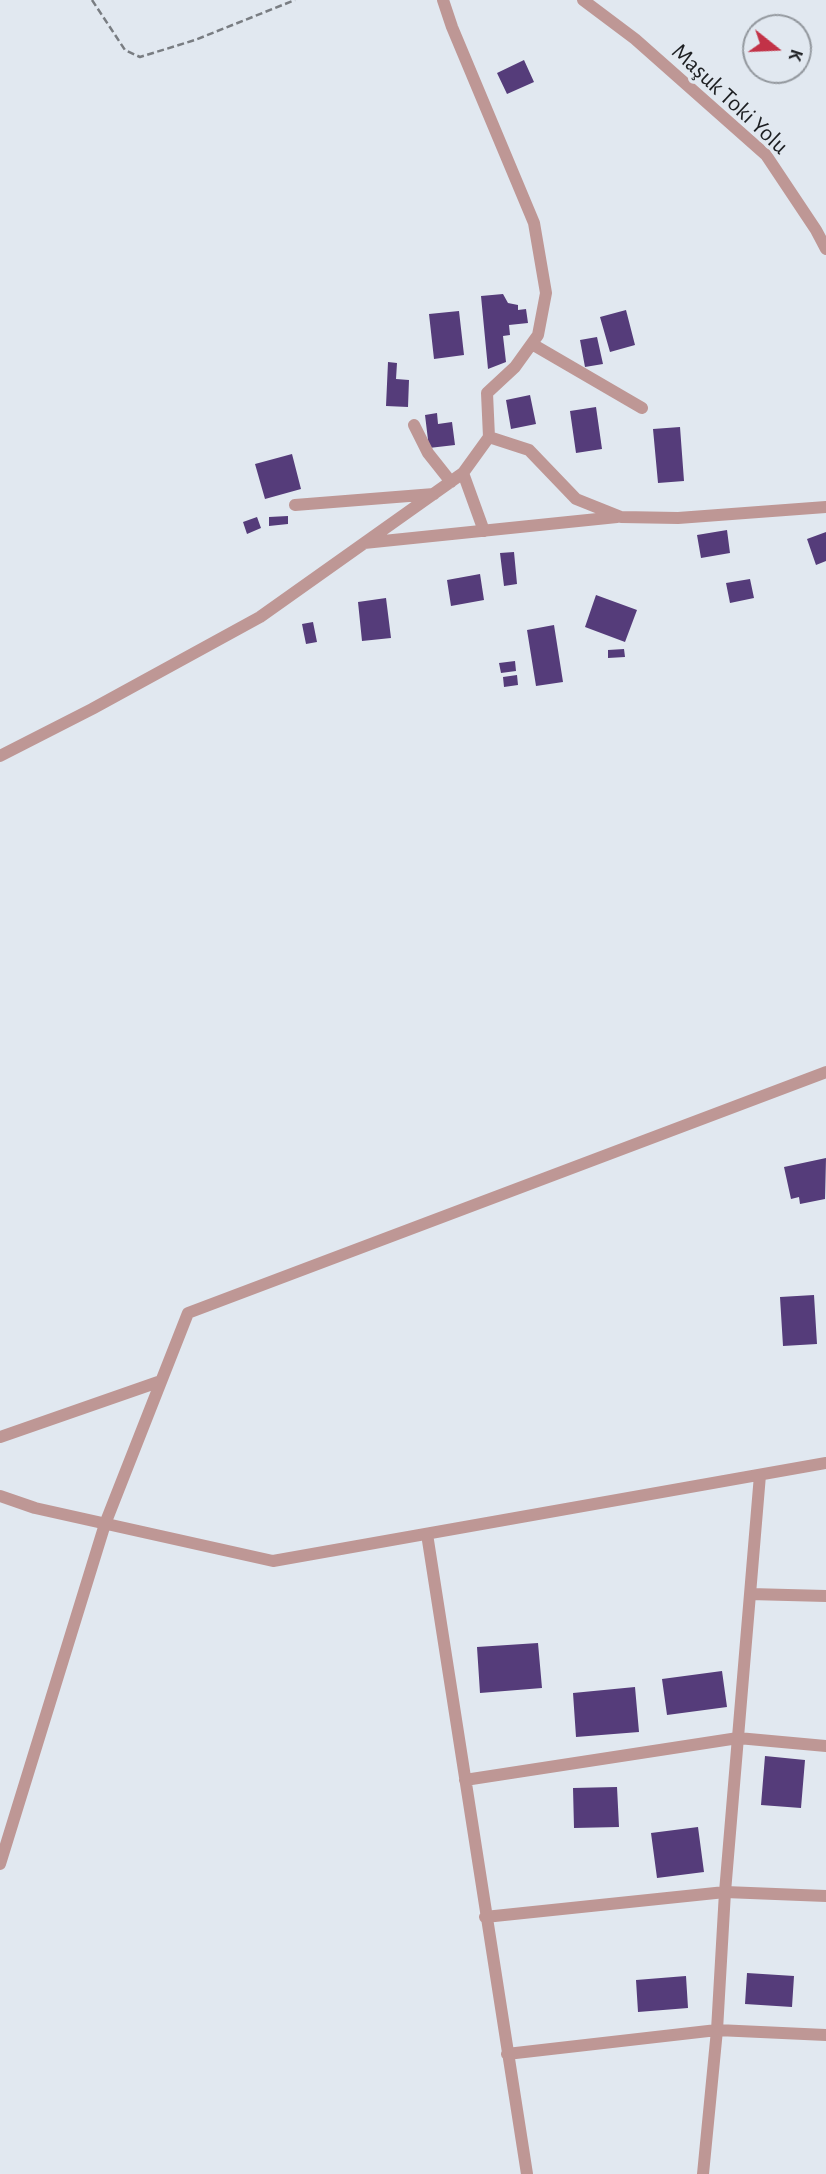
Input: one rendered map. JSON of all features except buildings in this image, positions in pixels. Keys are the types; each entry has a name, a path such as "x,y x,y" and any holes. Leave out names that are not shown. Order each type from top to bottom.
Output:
{"street":[{"path":"0,756 260,617 463,473 489,437 487,393 515,367 538,335 546,293 534,223 443,0"},
{"name":"Maşuk Toki Yolu","path":"583,0 635,39 766,155 826,249"},
{"path":"532,344 642,408"},
{"path":"414,425 428,453 451,482"},
{"path":"489,437 529,450 576,499 621,517"},
{"path":"463,473 484,531"},
{"path":"295,505 434,494"},
{"path":"363,543 621,517 678,517 826,507"},
{"path":"0,1864 106,1524 188,1313 826,1072"},
{"path":"0,1437 161,1381"},
{"path":"0,1496 35,1508 273,1562 826,1463"},
{"path":"703,2174 717,2029 725,1892 760,1475"},
{"path":"427,1534 527,2174"},
{"path":"750,1594 826,1596"},
{"path":"465,1780 738,1738 826,1746"},
{"path":"485,1917 725,1892 826,1896"},
{"path":"507,2054 717,2029 826,2035"}],"path":[{"path":"92,0 125,50 140,57 195,40 295,0"}]}
